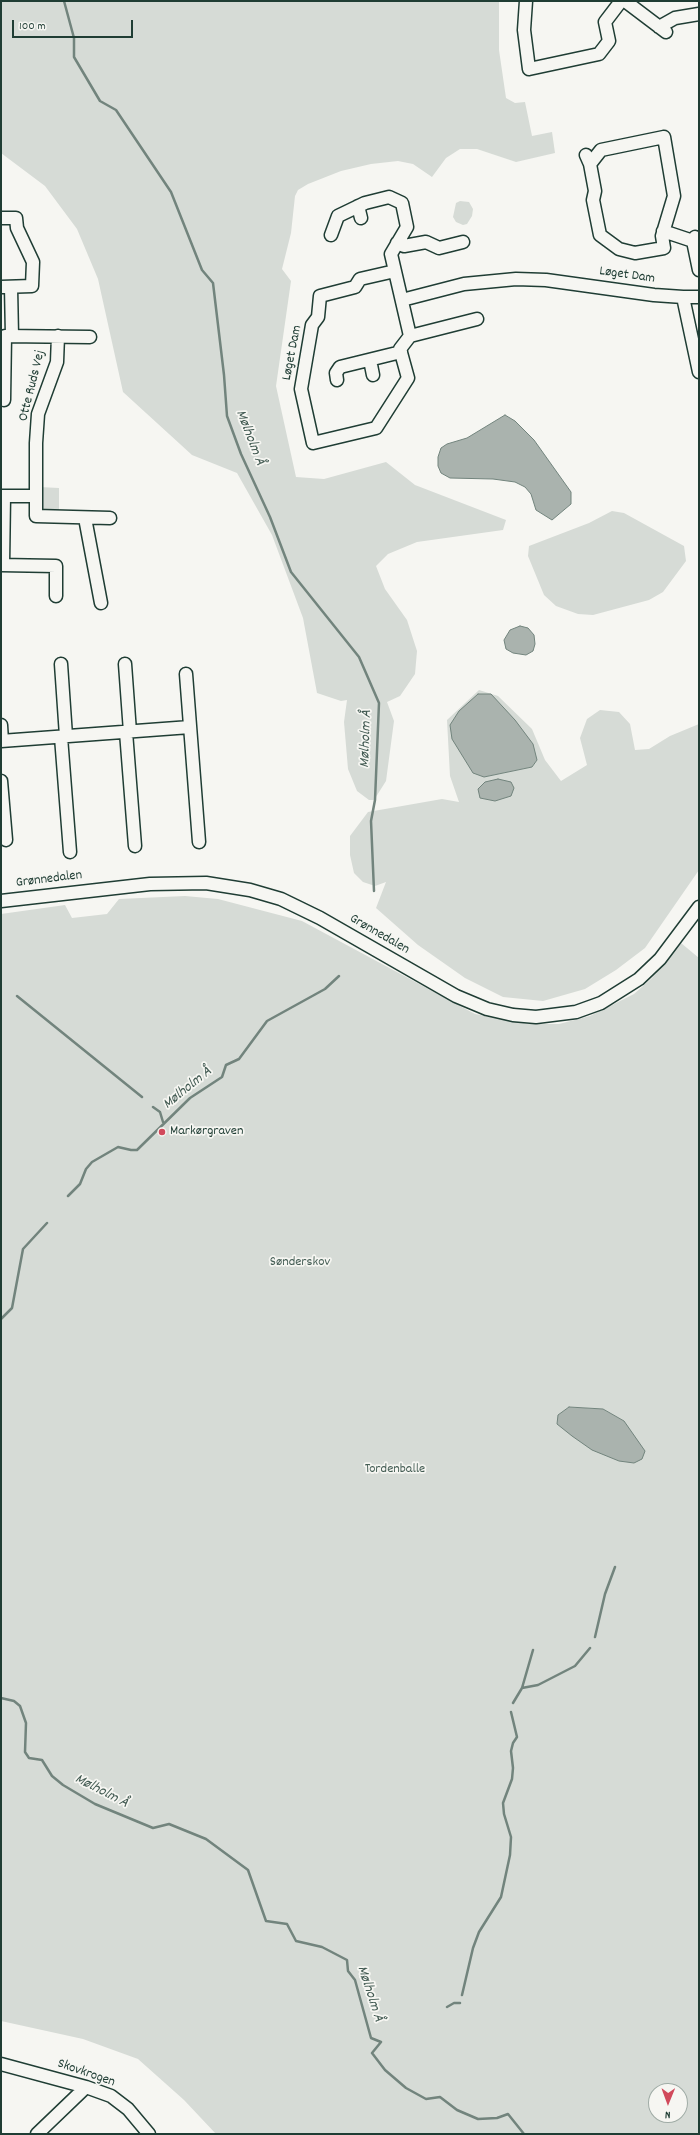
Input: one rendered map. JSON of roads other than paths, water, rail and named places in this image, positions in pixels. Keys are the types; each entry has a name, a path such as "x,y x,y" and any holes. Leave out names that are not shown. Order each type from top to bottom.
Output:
{"street":[{"path":"526,1 524,30 529,69 599,54 609,41 605,22 620,1"},
{"path":"625,1 663,30 675,18 699,14"},
{"path":"664,136 674,196 663,231 664,248 635,253 620,249 600,235 593,200 596,191 588,159 601,150 664,136"},
{"path":"331,235 338,216 359,212 389,197 402,203 407,227 391,254 410,336"},
{"path":"1,218 16,218 17,228 33,262 32,286 6,287 12,336"},
{"path":"663,231 694,239 699,270"},
{"path":"397,243 404,246 426,242 439,248 463,242"},
{"name":"Løget Dam","path":"395,271 360,280 355,287 320,296 318,317 312,325 301,389 313,443 376,428 408,378 401,352"},
{"name":"Løget Dam","path":"402,300 464,284 516,279 546,280 654,295 699,297"},
{"path":"683,297 699,372"},
{"path":"337,380 336,373 340,367 401,352 400,349 410,336 477,319"},
{"name":"Otte Ruds Vej","path":"7,400 5,336 90,337"},
{"name":"Otte Ruds Vej","path":"58,336 57,362 38,414 36,443 36,516 86,518"},
{"path":"370,360 373,375"},
{"path":"36,496 2,496 2,565 56,566 56,596"},
{"path":"101,603 98,579 88,561 86,518 110,518"},
{"path":"61,664 70,852"},
{"path":"125,664 134,846"},
{"path":"186,674 199,842"},
{"path":"1,725 2,741 190,727"},
{"path":"1,781 6,840"},
{"name":"Grønnedalen","path":"1,901 150,884 206,883 250,890 281,899 320,918 456,996 487,1009 513,1015 536,1017 576,1012 595,1005 634,983 660,959 699,907"},
{"name":"Skovkrogen","path":"1,2064 86,2087 111,2096 128,2109 149,2134"},
{"path":"37,2134 86,2087"}],"waterway":[{"name":"Mølholm Å","path":"64,1 74,38 74,57 100,101 116,110 171,192 202,270 213,283 224,375 227,416 241,454 270,517 291,572 359,657 379,703 375,800 371,821 374,891"},
{"name":"Mølholm Å","path":"68,1196 80,1184 86,1169 92,1162 118,1147 137,1150 190,1098 222,1077 226,1065 239,1059 267,1021 325,989 339,976"},
{"path":"17,996 142,1097"},
{"path":"153,1107 160,1112 163,1122"},
{"name":"Mølholm Å","path":"1,1319 12,1308 23,1249 47,1223"},
{"path":"595,1637 605,1594 615,1567"},
{"path":"513,1703 522,1688 538,1685 575,1666 590,1648"},
{"path":"522,1688 533,1650"},
{"name":"Mølholm Å","path":"1,1698 14,1701 20,1706 26,1723 25,1752 29,1758 42,1760 52,1776 63,1785 95,1804 153,1828 169,1824 206,1839 248,1870 266,1921 287,1924 296,1941 322,1947 347,1960 348,1971 355,1980 371,2038 381,2042 372,2053 385,2070 406,2088 426,2099 440,2097 457,2110 478,2119 497,2118 508,2114 524,2134"},
{"path":"462,1995 473,1948 479,1932 501,1897 510,1855 511,1837 504,1814 503,1803 512,1779 513,1768 511,1751 513,1743 517,1737 511,1712"},
{"path":"447,2007 454,2003 460,2003"}],"place":[{"name":"Markørgraven","path":"162,1132"}],"park label":[{"name":"Sønderskov","path":"300,1263"},
{"name":"Tordenballe","path":"395,1470"}]}
